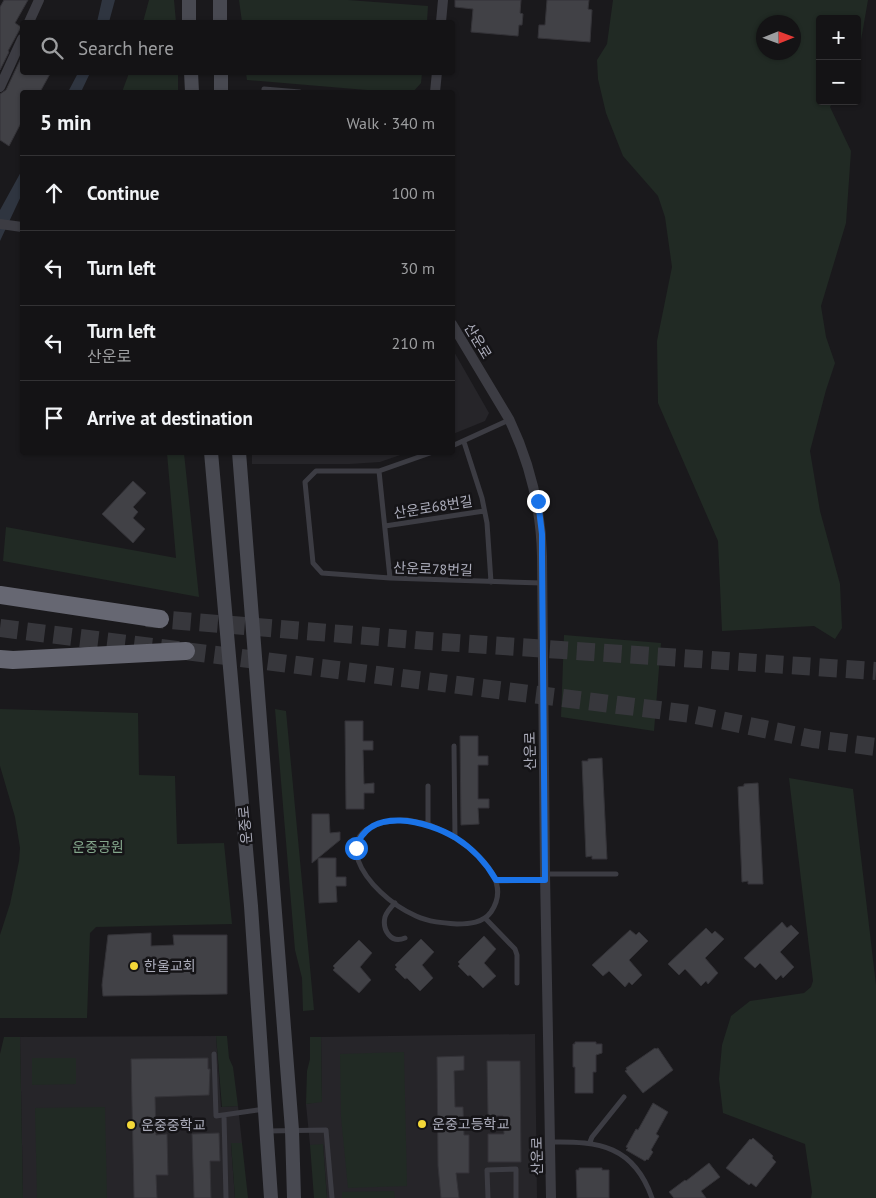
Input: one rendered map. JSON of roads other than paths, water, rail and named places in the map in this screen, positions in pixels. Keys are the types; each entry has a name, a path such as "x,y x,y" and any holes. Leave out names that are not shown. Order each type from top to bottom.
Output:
{"highway":[{"path":"0,595 160,619"},
{"path":"0,659 13,660 186,651"}],"main road":[{"path":"189,0 189,20"},
{"path":"220,0 220,20"},
{"path":"191,75 192,90"},
{"path":"221,75 221,90"},
{"name":"운중로","path":"211,455 239,760 271,1198"},
{"name":"운중로","path":"239,455 292,1130 294,1198"}],"street":[{"path":"30,20 39,0"},
{"path":"441,20 443,0"},
{"path":"0,87 20,43"},
{"path":"435,90 436,75"},
{"path":"0,224 20,227"},
{"name":"산운로","path":"455,329 509,419 523,450 538,501 542,534 545,877 552,1198"}],"lane":[{"path":"264,90 276,90"},
{"path":"455,445 509,419"},
{"name":"산운로68번길","path":"464,442 487,522 491,582"},
{"path":"379,471 424,455"},
{"name":"산운로78번길","path":"379,471 316,471 304,482 313,563 322,573 390,578 542,583"},
{"name":"산운로68번길","path":"379,471 390,578"},
{"name":"산운로68번길","path":"384,526 484,510"},
{"path":"454,746 455,838"},
{"path":"428,786 428,825"},
{"path":"407,820 428,825 455,838 482,860 496,880 498,888 498,896 491,912 485,918 476,922 465,924 439,922 417,916 395,903 378,888 361,868 357,858 356,848 359,838 364,832 371,827 388,821 407,820"},
{"path":"496,880 616,874"},
{"path":"395,903 388,911 384,928 394,938 401,940 406,938"},
{"path":"485,918 515,949 517,955 517,982"},
{"path":"214,1054 216,1116 265,1109"},
{"path":"590,1142 624,1097"},
{"path":"224,1116 226,1198"},
{"path":"267,1131 326,1130 332,1198"},
{"path":"551,1142 590,1142 612,1150 631,1163 644,1180 652,1198"},
{"path":"488,1198 487,1170 516,1169 516,1198"}],"tunnel":[{"path":"146,618 428,641 876,671"},
{"path":"0,628 691,714 813,739 876,747"}],"place":[{"name":"한울교회","path":"134,966"},
{"name":"운중고등학교","path":"422,1124"},
{"name":"운중중학교","path":"131,1125"}],"park label":[{"name":"운중공원","path":"98,847"}]}
